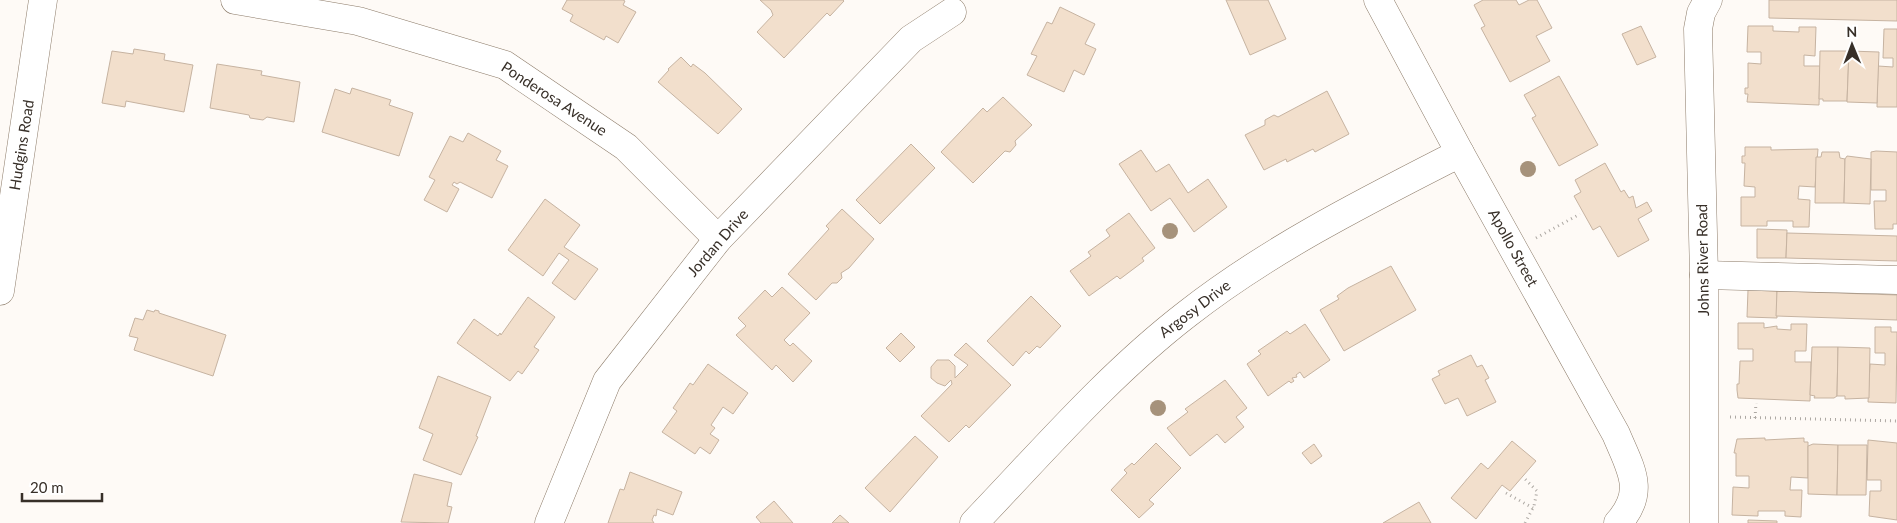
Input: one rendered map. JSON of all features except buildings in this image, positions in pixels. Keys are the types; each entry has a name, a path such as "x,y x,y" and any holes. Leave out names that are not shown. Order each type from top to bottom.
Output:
{"street":[{"name":"Hudgins Road","path":"0,291 44,0"},
{"name":"Ponderosa Avenue","path":"235,0 358,21 505,65 626,147 718,239"},
{"name":"Apollo Street","path":"1378,0 1460,153 1616,434 1635,480 1634,500 1618,523"},
{"name":"Johns River Road","path":"1704,523 1704,275 1698,30 1701,12 1708,0"},
{"name":"Jordan Drive","path":"549,523 607,381 718,239 911,39 952,12"},
{"name":"Argosy Drive","path":"974,523 1125,366 1186,314 1273,254 1460,153"},
{"path":"1704,275 1897,280"}],"path":[{"path":"1514,249 1580,214"},
{"path":"1755,418 1756,403"},
{"path":"1704,417 1897,421"},
{"path":"1525,478 1537,491 1525,523"},
{"path":"1506,493 1532,508"}]}
